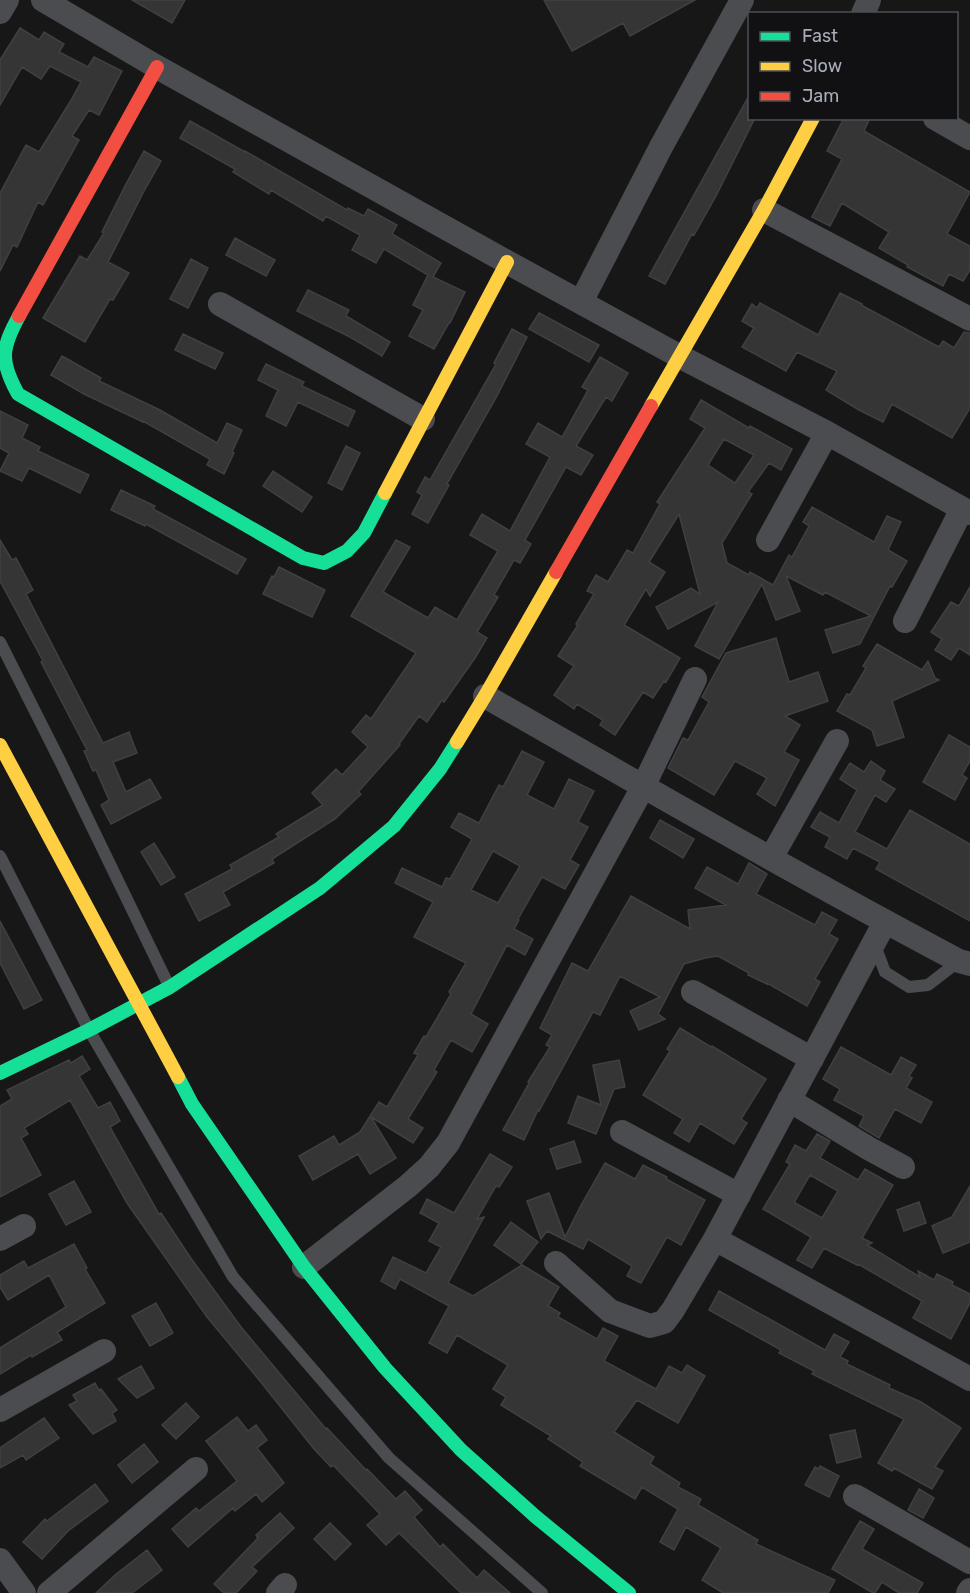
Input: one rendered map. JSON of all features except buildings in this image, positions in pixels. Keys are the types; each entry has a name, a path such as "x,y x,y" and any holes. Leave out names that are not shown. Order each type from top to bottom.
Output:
{"street":[{"path":"0,12 7,0"},
{"path":"42,0 157,67 507,262 826,433 966,511 905,621"},
{"path":"581,302 662,145 742,0"},
{"path":"157,67 2,347 0,364 8,381 18,394 303,558 324,562 347,551 364,533 507,262"},
{"path":"0,1073 89,1030 170,987 320,888 394,826 440,769 485,696 764,210 812,120"},
{"path":"938,120 970,138"},
{"path":"764,210 970,319"},
{"path":"220,304 423,419"},
{"path":"768,540 826,433"},
{"path":"304,1267 408,1186 429,1167 448,1143 643,787 695,679"},
{"path":"485,696 771,858 880,932 964,963"},
{"path":"771,858 837,741"},
{"path":"0,745 192,1104 304,1267 385,1368 461,1450 536,1517 629,1593"},
{"path":"556,1263 610,1311 650,1326 664,1322 715,1239 880,932"},
{"path":"693,992 812,1059"},
{"path":"789,1100 903,1167"},
{"path":"622,1132 739,1194"},
{"path":"0,1239 24,1226"},
{"path":"715,1239 970,1379"},
{"path":"0,1410 104,1351"},
{"path":"49,1593 196,1469"},
{"path":"855,1496 970,1562"},
{"path":"0,1560 24,1593"}],"lane":[{"path":"0,642 170,987"},
{"path":"0,856 89,1030 233,1277 389,1458 542,1593"},
{"path":"880,932 885,972 909,987 928,985 964,963"}],"traffic: fast":[{"path":"19,316 9,337 5,355 8,373 18,394 303,558 324,563 347,551 364,533 385,493"},
{"path":"0,1073 89,1030 170,987 320,888 394,826 440,769 457,742"},
{"path":"178,1077 192,1104 304,1267 385,1368 461,1450 536,1517 629,1593"}],"traffic: slow":[{"path":"651,406 764,210 812,120"},
{"path":"385,493 507,262"},
{"path":"457,742 556,572"},
{"path":"0,745 178,1077"}],"traffic: jam":[{"path":"19,316 157,67"},
{"path":"556,572 651,406"}]}
